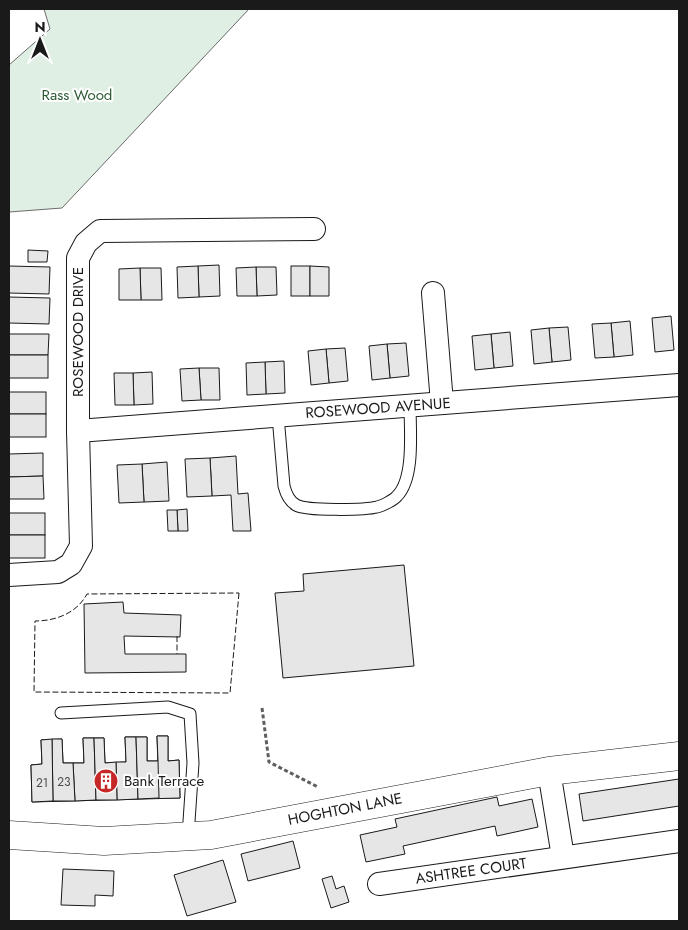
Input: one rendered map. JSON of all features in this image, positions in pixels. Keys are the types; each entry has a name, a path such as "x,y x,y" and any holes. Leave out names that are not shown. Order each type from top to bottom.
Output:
{"main road":[{"name":"HOGHTON LANE","path":"9,835 104,840 211,835 549,771 679,756"}],"street":[{"name":"ROSEWOOD DRIVE","path":"9,575 58,572 71,564 81,546 78,431 78,258 86,243 100,231 314,229"},
{"path":"433,293 442,403"},
{"name":"ROSEWOOD AVENUE","path":"78,431 679,385"},
{"path":"549,771 563,857"},
{"name":"ASHTREE COURT","path":"379,884 679,841"}],"lane":[{"path":"278,416 284,486 287,496 297,506 315,510 377,507 397,497 405,483 410,454 410,406"},
{"path":"62,713 168,707 190,714 193,762 188,836"}],"path":[{"path":"262,708 269,762 338,798 341,810"}],"green space":[{"name":"Rass Wood","path":"44,9 249,9 62,208 9,212 9,65 50,29"}],"building":[{"path":"28,250 48,251 47,262 28,262"},
{"path":"219,265 220,296 199,297 198,266"},
{"path":"9,266 50,267 49,294 9,293"},
{"path":"198,266 199,297 178,298 177,267"},
{"path":"291,266 310,266 310,296 291,296"},
{"path":"310,266 329,267 329,296 310,296"},
{"path":"256,267 276,267 277,295 257,296"},
{"path":"256,267 257,296 237,296 236,268"},
{"path":"140,268 161,268 162,300 141,300"},
{"path":"140,268 141,300 119,300 119,269"},
{"path":"9,297 50,298 49,324 9,323"},
{"path":"671,316 674,350 655,352 652,318"},
{"path":"630,321 633,355 614,357 611,323"},
{"path":"611,323 614,357 595,358 592,324"},
{"path":"568,327 571,360 552,362 549,328"},
{"path":"549,328 552,362 534,364 531,330"},
{"path":"510,332 513,366 494,368 491,334"},
{"path":"9,334 49,334 48,355 9,355"},
{"path":"491,334 494,368 475,370 472,336"},
{"path":"406,343 409,376 390,378 387,344"},
{"path":"387,344 390,378 372,380 369,346"},
{"path":"345,348 348,381 329,383 326,349"},
{"path":"326,349 329,383 311,385 308,351"},
{"path":"9,355 48,355 48,378 9,378"},
{"path":"284,361 285,393 266,394 265,362"},
{"path":"265,362 266,394 247,395 246,363"},
{"path":"199,368 219,368 220,400 201,400"},
{"path":"199,368 201,400 182,401 180,369"},
{"path":"152,372 153,404 134,405 133,373"},
{"path":"114,373 133,373 134,405 115,405"},
{"path":"9,392 46,392 46,414 9,414"},
{"path":"9,414 46,414 46,437 9,437"},
{"path":"43,453 43,476 9,477 9,454"},
{"path":"236,456 238,494 248,493 251,531 233,531 231,495 212,496 210,458"},
{"path":"210,458 212,496 187,497 185,459"},
{"path":"167,462 169,501 144,502 142,464"},
{"path":"142,464 144,502 119,503 117,465"},
{"path":"43,476 44,499 9,499 9,477"},
{"path":"187,509 188,531 178,531 177,510"},
{"path":"167,510 177,510 178,531 168,531"},
{"path":"9,513 45,513 45,535 9,535"},
{"path":"9,535 45,535 45,558 9,558"},
{"path":"404,565 414,666 283,678 275,593 304,591 303,574"},
{"path":"123,602 124,613 181,615 180,637 124,636 125,654 186,654 186,672 85,673 84,604"},
{"path":"157,736 168,736 168,761 179,760 180,798 159,798"},
{"name":"Bank Terrace","path":"157,736 168,736 168,761 179,760 180,798 32,802 31,765 42,764 41,740 62,739 63,763 84,763 83,738 104,738 105,763 126,762 125,737 147,737 147,761 158,761"},
{"path":"125,737 136,737 138,799 117,800 116,762 126,762"},
{"path":"136,737 147,737 147,761 158,761 159,798 138,799"},
{"path":"83,738 94,738 96,800 75,801 73,763 84,763"},
{"path":"94,738 104,738 105,763 116,762 117,800 96,800"},
{"path":"52,739 62,739 63,763 73,763 75,801 53,801"},
{"path":"52,739 53,801 32,802 31,765 42,764 41,740"},
{"path":"679,779 679,806 583,821 579,794"},
{"path":"497,797 499,806 532,799 538,827 497,836 495,826 403,846 405,854 366,862 360,835 397,827 395,819"},
{"path":"293,841 300,868 248,881 241,854"},
{"path":"223,860 236,902 187,916 174,875"},
{"path":"63,869 114,871 113,896 95,895 95,906 61,905"},
{"path":"332,876 336,889 344,886 349,902 331,908 322,879"}],"fence":[{"path":"239,593 230,693 34,692 35,621 43,621 65,615 78,606 87,594 239,593"},
{"path":"177,636 177,654"}],"place":[{"name":"Bank Terrace","path":"106,781"}]}
